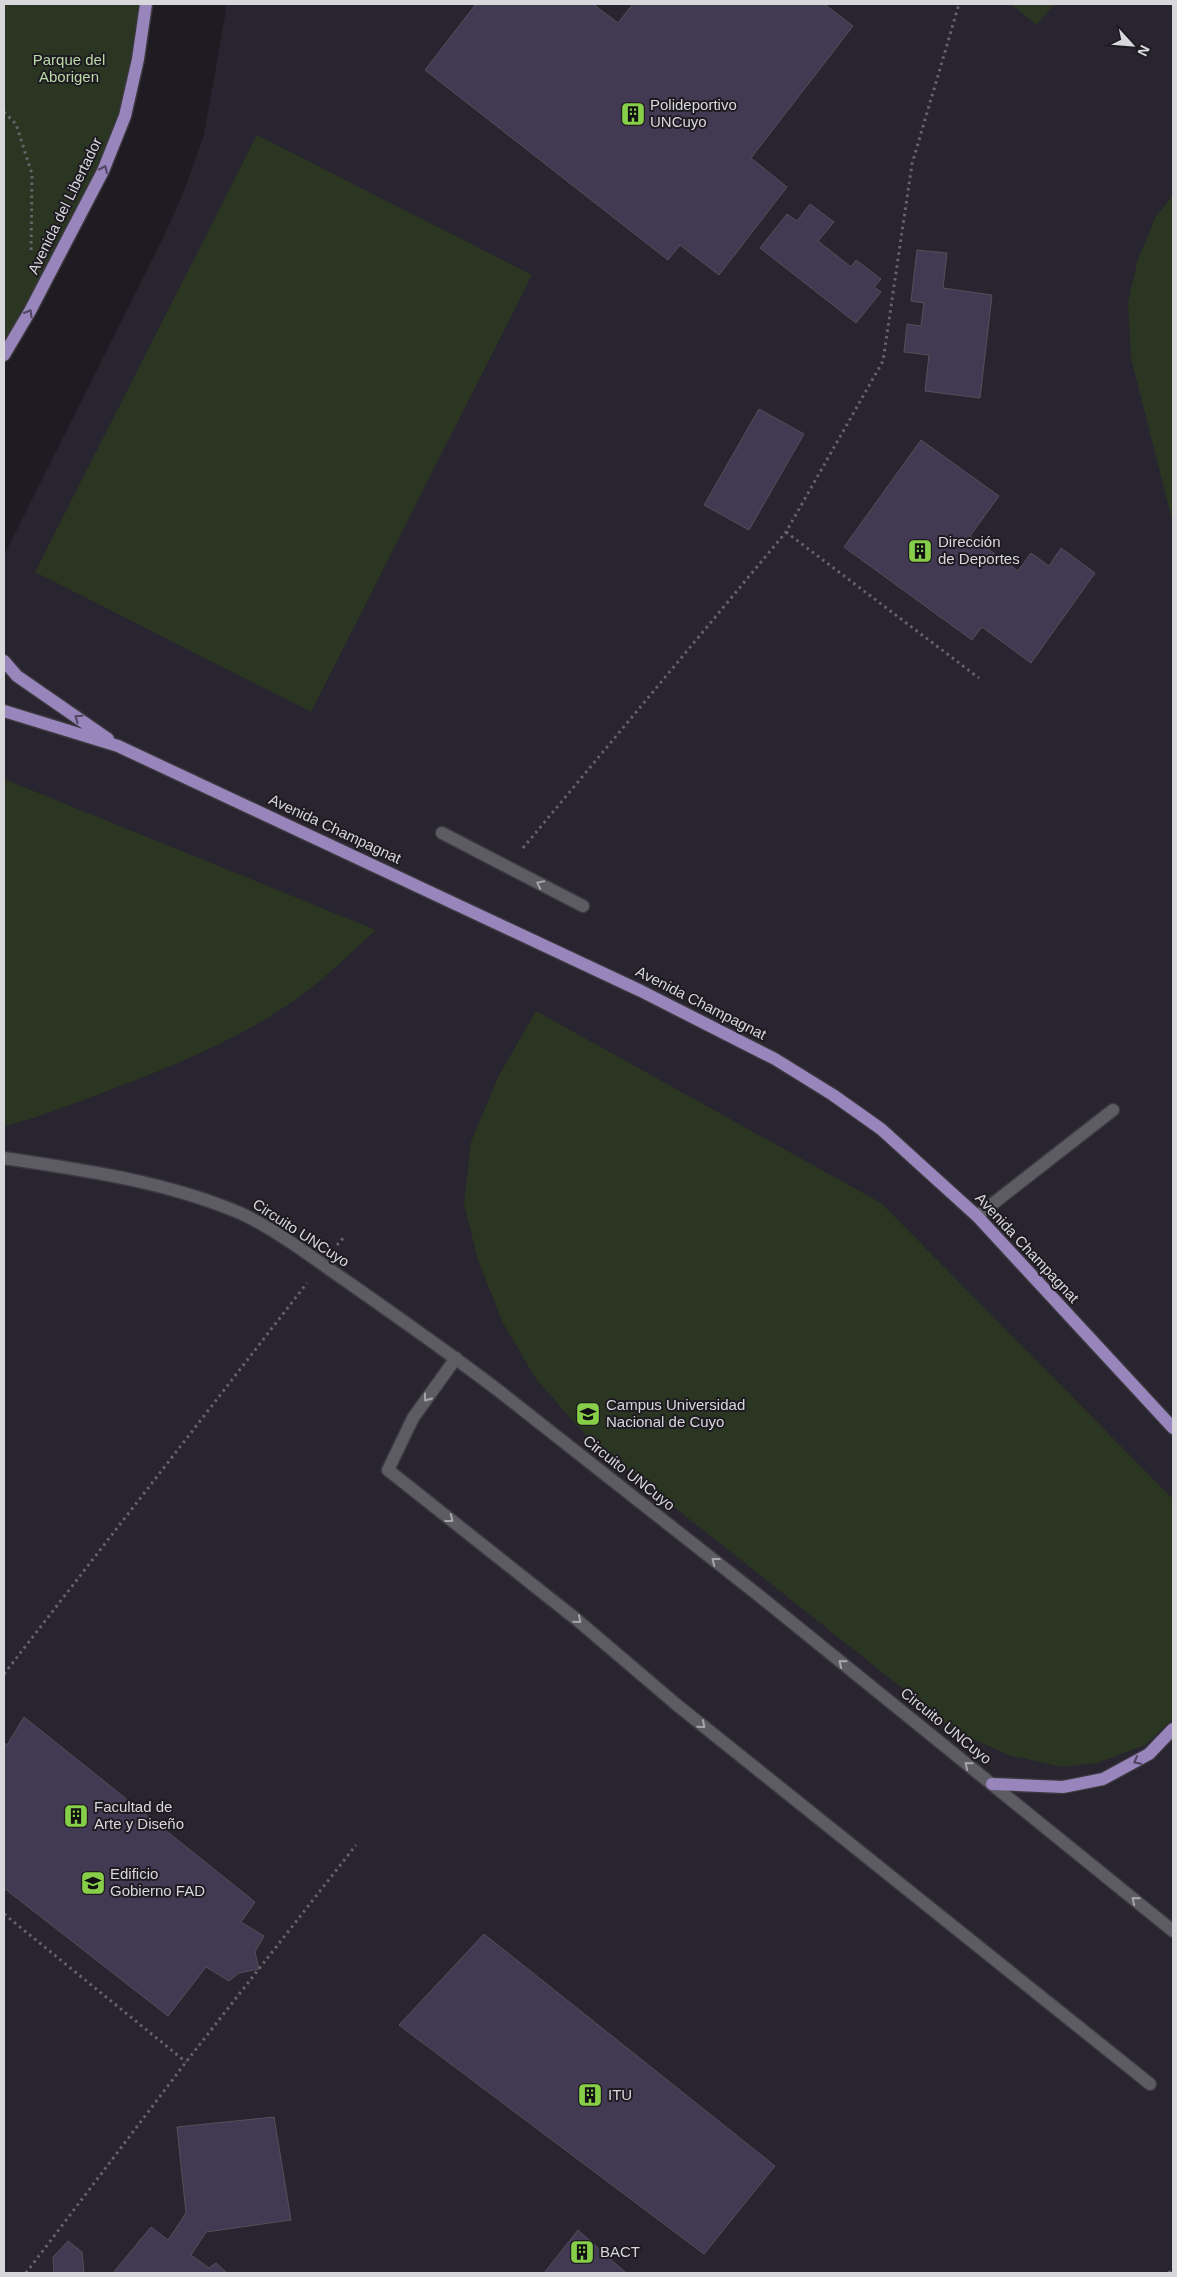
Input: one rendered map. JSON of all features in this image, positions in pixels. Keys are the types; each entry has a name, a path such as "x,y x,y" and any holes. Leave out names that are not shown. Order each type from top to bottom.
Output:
{"main road":[{"name":"Avenida del Libertador","path":"4,355 30,311 103,171 125,116 138,59 146,4"},
{"name":"Avenida Champagnat","path":"4,661 17,676 118,746"},
{"name":"Avenida Champagnat","path":"4,711 118,746 642,991 775,1059 833,1095 881,1129 977,1216 1173,1428"},
{"path":"992,1784 1063,1787 1103,1779 1149,1754 1173,1729"}],"street":[{"path":"442,833 506,868 583,906"},
{"path":"977,1216 1113,1110"},
{"name":"Circuito UNCuyo","path":"4,1158 96,1172 190,1194 241,1214 322,1264 456,1358 758,1594 1173,1931"},
{"path":"456,1358 413,1418 388,1470 576,1618 677,1705 1150,2084"}],"path":[{"path":"506,868 786,532 883,361 912,164 960,4"},
{"path":"4,112 16,124 32,174 31,262"},
{"path":"786,532 979,678"},
{"path":"4,1674 345,1236"},
{"path":"26,2273 186,2062 356,1845"},
{"path":"4,1914 186,2062"},
{"path":"1168,2273 1173,2267"}],"shaded area":[{"name":"Campus Universidad Nacional de Cuyo","path":"227,4 1173,4 1173,2273 4,2273 4,555 164,236 184,191 204,135"}],"green space":[{"name":"Parque del Aborigen","path":"4,4 146,4 125,116 4,355"},
{"path":"1011,4 1054,4 1037,25"},
{"path":"257,135 532,275 311,712 35,572"},
{"path":"1173,195 1173,524 1131,358 1128,302 1138,259 1156,216"},
{"path":"4,779 376,930 312,988 278,1011 228,1040 121,1086 38,1116 4,1126"},
{"path":"536,1011 881,1203 1173,1499 1173,1718 1145,1745 1097,1763 1062,1767 1008,1755 956,1731 590,1440 536,1379 503,1323 478,1260 464,1204 471,1142 498,1077"}],"building":[{"name":"Polideportivo UNCuyo","path":"476,4 593,4 618,23 633,4 824,4 853,26 751,158 787,187 719,275 680,245 668,260 425,70"},
{"path":"810,204 834,222 818,241 851,267 856,260 881,279 874,287 881,292 856,323 760,248 787,214 797,221"},
{"path":"917,250 947,253 943,288 992,295 980,398 925,391 929,355 904,352 907,324 921,326 924,303 911,301"},
{"path":"759,409 804,434 749,530 704,505"},
{"name":"Dirección de Deportes","path":"921,440 999,496 970,536 1018,571 1031,553 1049,566 1061,548 1095,573 1031,663 982,627 972,640 844,547"},
{"name":"Facultad de Arte y Diseño","path":"24,1717 255,1902 241,1922 264,1936 255,1952 259,1969 239,1973 229,1981 206,1967 168,2016 4,1888 4,1742 7,1745"},
{"name":"ITU","path":"484,1934 775,2166 704,2254 399,2025"},
{"path":"274,2117 291,2220 206,2232 191,2255 209,2268 216,2263 227,2273 113,2273 151,2227 168,2240 186,2213 177,2127"},
{"name":"BACT","path":"578,2230 626,2273 544,2273"},
{"path":"68,2241 82,2252 84,2273 54,2273 53,2257"}],"place":[{"name":"Polideportivo UNCuyo","path":"633,114"},
{"name":"Dirección de Deportes","path":"920,551"},
{"name":"Campus Universidad Nacional de Cuyo","path":"588,1414"},
{"name":"Facultad de Arte y Diseño","path":"76,1816"},
{"name":"Edificio Gobierno FAD","path":"93,1883"},
{"name":"ITU","path":"590,2095"},
{"name":"BACT","path":"582,2252"}]}
